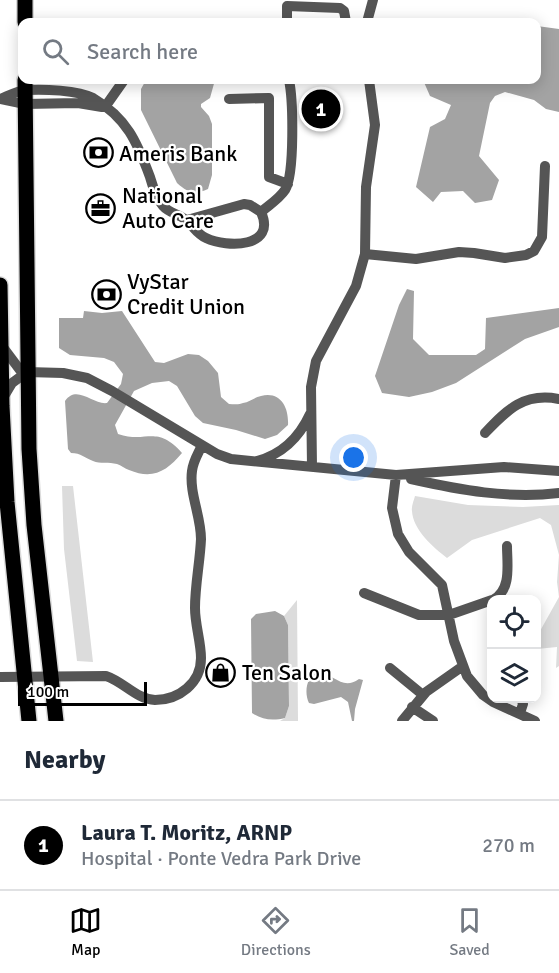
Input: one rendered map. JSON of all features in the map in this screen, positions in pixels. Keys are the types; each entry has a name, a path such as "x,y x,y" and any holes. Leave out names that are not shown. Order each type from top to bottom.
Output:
{"main road":[{"path":"25,0 25,18"},
{"path":"25,91 27,372 34,525 56,721"},
{"path":"0,285 5,547 25,678 29,721"}],"street":[{"path":"367,18 373,0"},
{"path":"287,18 287,6 340,8 344,11 345,18"},
{"path":"105,107 121,84"},
{"path":"261,212 280,195 288,184 291,163 289,84"},
{"path":"312,467 311,387 316,361 356,286 365,254 366,187 375,125 370,84"},
{"path":"0,99 25,91 105,107 116,115 133,135 158,199 164,207 187,220 206,238 230,244 251,242 261,233 264,221 261,212 244,204 187,220"},
{"path":"229,99 269,98 269,177 288,184"},
{"path":"365,254 416,259 459,252 505,258 526,255 534,250 542,237 545,166"},
{"path":"1,344 15,366 27,372 75,374 87,378 202,445 231,459 396,475 472,492 525,495 559,493"},
{"path":"2,400 12,382 27,372"},
{"path":"485,433 503,413 516,404 540,398 559,399"},
{"path":"252,462 267,458 285,448 298,435 311,411"},
{"path":"0,677 106,676 117,680 142,698 154,700 175,696 194,682 201,657 195,609 201,535 192,477 194,461 202,445"},
{"path":"396,475 504,467 559,471"},
{"path":"396,475 392,508 398,534 409,552 442,585 454,641 463,666 475,686 487,697"},
{"path":"500,595 505,589 507,546"},
{"path":"364,593 419,615 448,615 487,602"},
{"path":"402,721 423,695 463,666"},
{"path":"390,668 423,695"},
{"path":"495,703 535,721"},
{"path":"520,713 523,703"},
{"path":"412,707 434,721"}],"shaded area":[{"path":"541,27 559,29 559,112 546,109 534,100 505,92 495,96 490,103 479,156 499,180 492,200 475,203 463,191 441,192 433,202 416,187 430,127 445,119 451,105 430,96 425,84 541,84"},
{"path":"144,84 214,84 210,98 201,104 212,124 212,175 208,189 192,192 177,183 141,110 141,89"},
{"path":"407,289 414,291 413,339 429,355 476,355 485,349 486,318 559,308 559,327 525,339 456,383 432,392 409,397 382,393 375,376 399,305"},
{"path":"84,311 102,313 122,311 155,362 164,363 188,354 199,355 208,361 218,373 221,397 229,404 241,404 268,395 279,398 287,413 288,425 277,435 265,439 203,423 195,416 177,386 169,381 152,383 134,391 115,425 118,434 158,437 173,444 182,453 171,465 159,472 145,474 117,464 96,462 71,453 68,449 65,401 75,394 107,403 121,384 123,374 114,362 104,358 70,355 59,348 59,318 83,318"},
{"path":"62,486 73,486 93,662 77,661 64,549"},
{"path":"415,496 468,505 523,507 559,505 559,555 551,525 540,518 472,540 447,558 430,543 416,525 412,509"},
{"path":"559,555 559,597 557,582"},
{"path":"559,597 559,666 556,668 557,647 541,649 541,629"},
{"path":"297,600 298,721 280,721 285,718 289,706 288,625 284,616"},
{"path":"275,611 284,616 288,625 289,706 285,718 272,720 252,713 251,619 256,614"},
{"path":"318,672 343,683 363,680 354,721 352,721 348,702 341,697 314,704 309,703 307,685 311,677"}],"place":[{"name":"Laura T. Moritz, ARNP","path":"321,109"},
{"name":"Ameris Bank","path":"98,153"},
{"name":"National Auto Care","path":"101,208"},
{"name":"VyStar Credit Union","path":"106,294"},
{"name":"Ten Salon","path":"221,672"}]}
